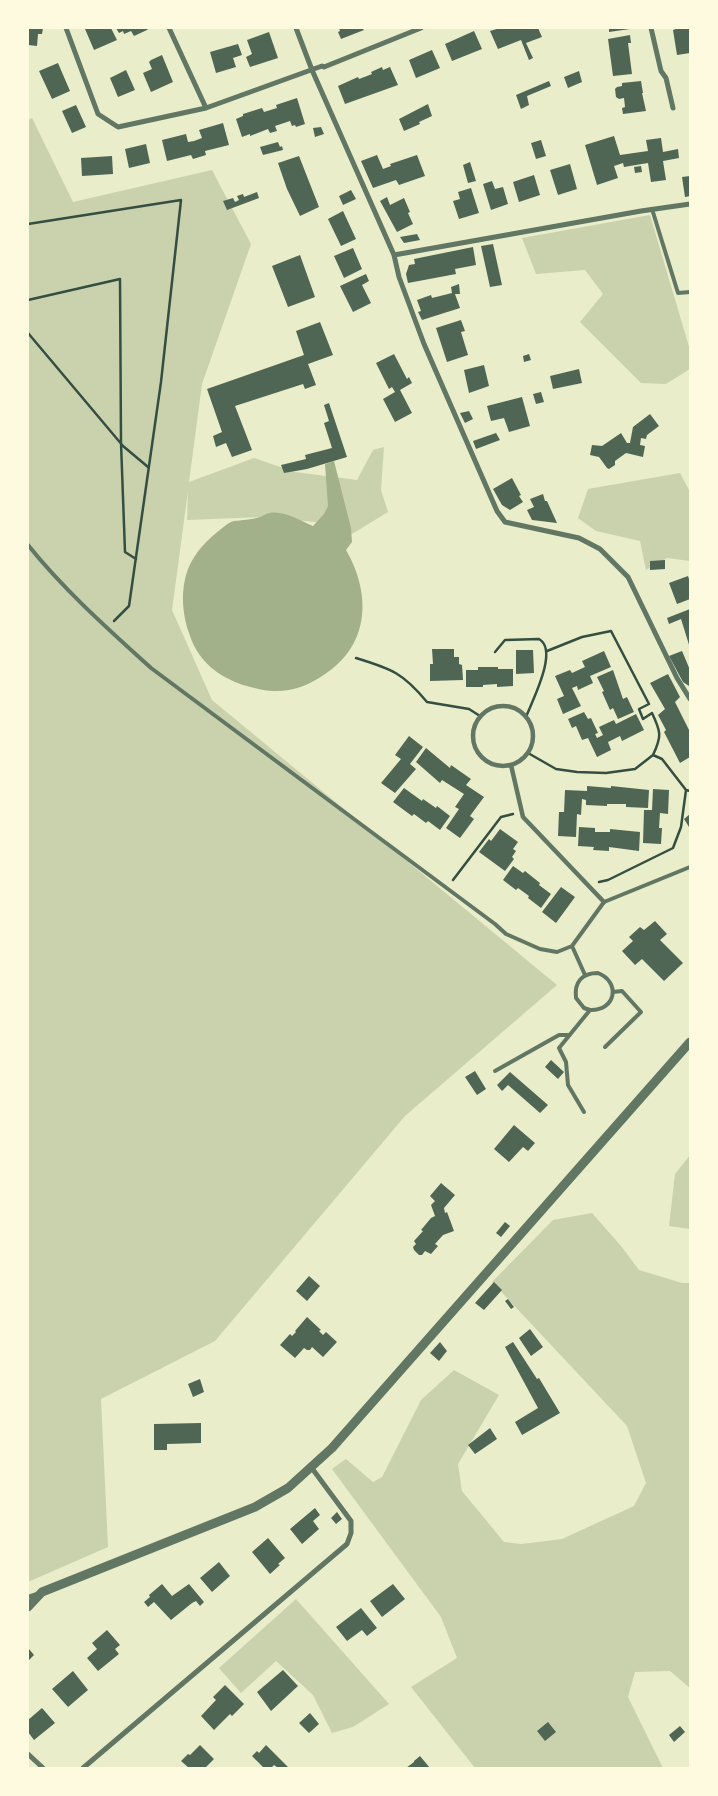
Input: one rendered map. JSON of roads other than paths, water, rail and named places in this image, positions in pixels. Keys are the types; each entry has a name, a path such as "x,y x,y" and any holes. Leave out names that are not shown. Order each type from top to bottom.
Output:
{"street":[{"path":"66,28 98,114 118,127 206,108 322,66 324,67 421,28"},
{"path":"169,28 206,108"},
{"path":"296,28 312,70 394,255 399,277 424,344 497,511 505,522 579,538 600,549 628,577 677,678 690,699"},
{"path":"651,28 661,71 666,78 673,108"},
{"path":"394,255 652,209 690,204"},
{"path":"504,706 512,708 526,717 531,724 533,741 528,753 511,766 494,765 479,756 472,740 476,723 480,716 487,710 495,707 504,706"},
{"path":"511,766 523,817 604,902"},
{"path":"28,1607 42,1592 255,1507 288,1488 332,1448 690,1042"},
{"path":"83,1768 346,1544 351,1532 352,1521 311,1466"},
{"path":"28,1754 43,1768"}],"lane":[{"path":"652,209 678,293 690,292"},
{"path":"28,545 40,560 107,628 151,668 506,934 540,949 557,952 572,946 604,902 690,866"},
{"path":"572,946 585,975"},
{"path":"598,973 609,980 613,992 608,1004 597,1010 590,1010 579,1004 576,998 576,985 585,975 598,973"},
{"path":"605,1047 641,1012 622,991 613,992"},
{"path":"584,1112 568,1086 566,1062 558,1048 590,1010"},
{"path":"495,1071 559,1035 568,1035"},
{"path":"28,1597 42,1592"}]}
